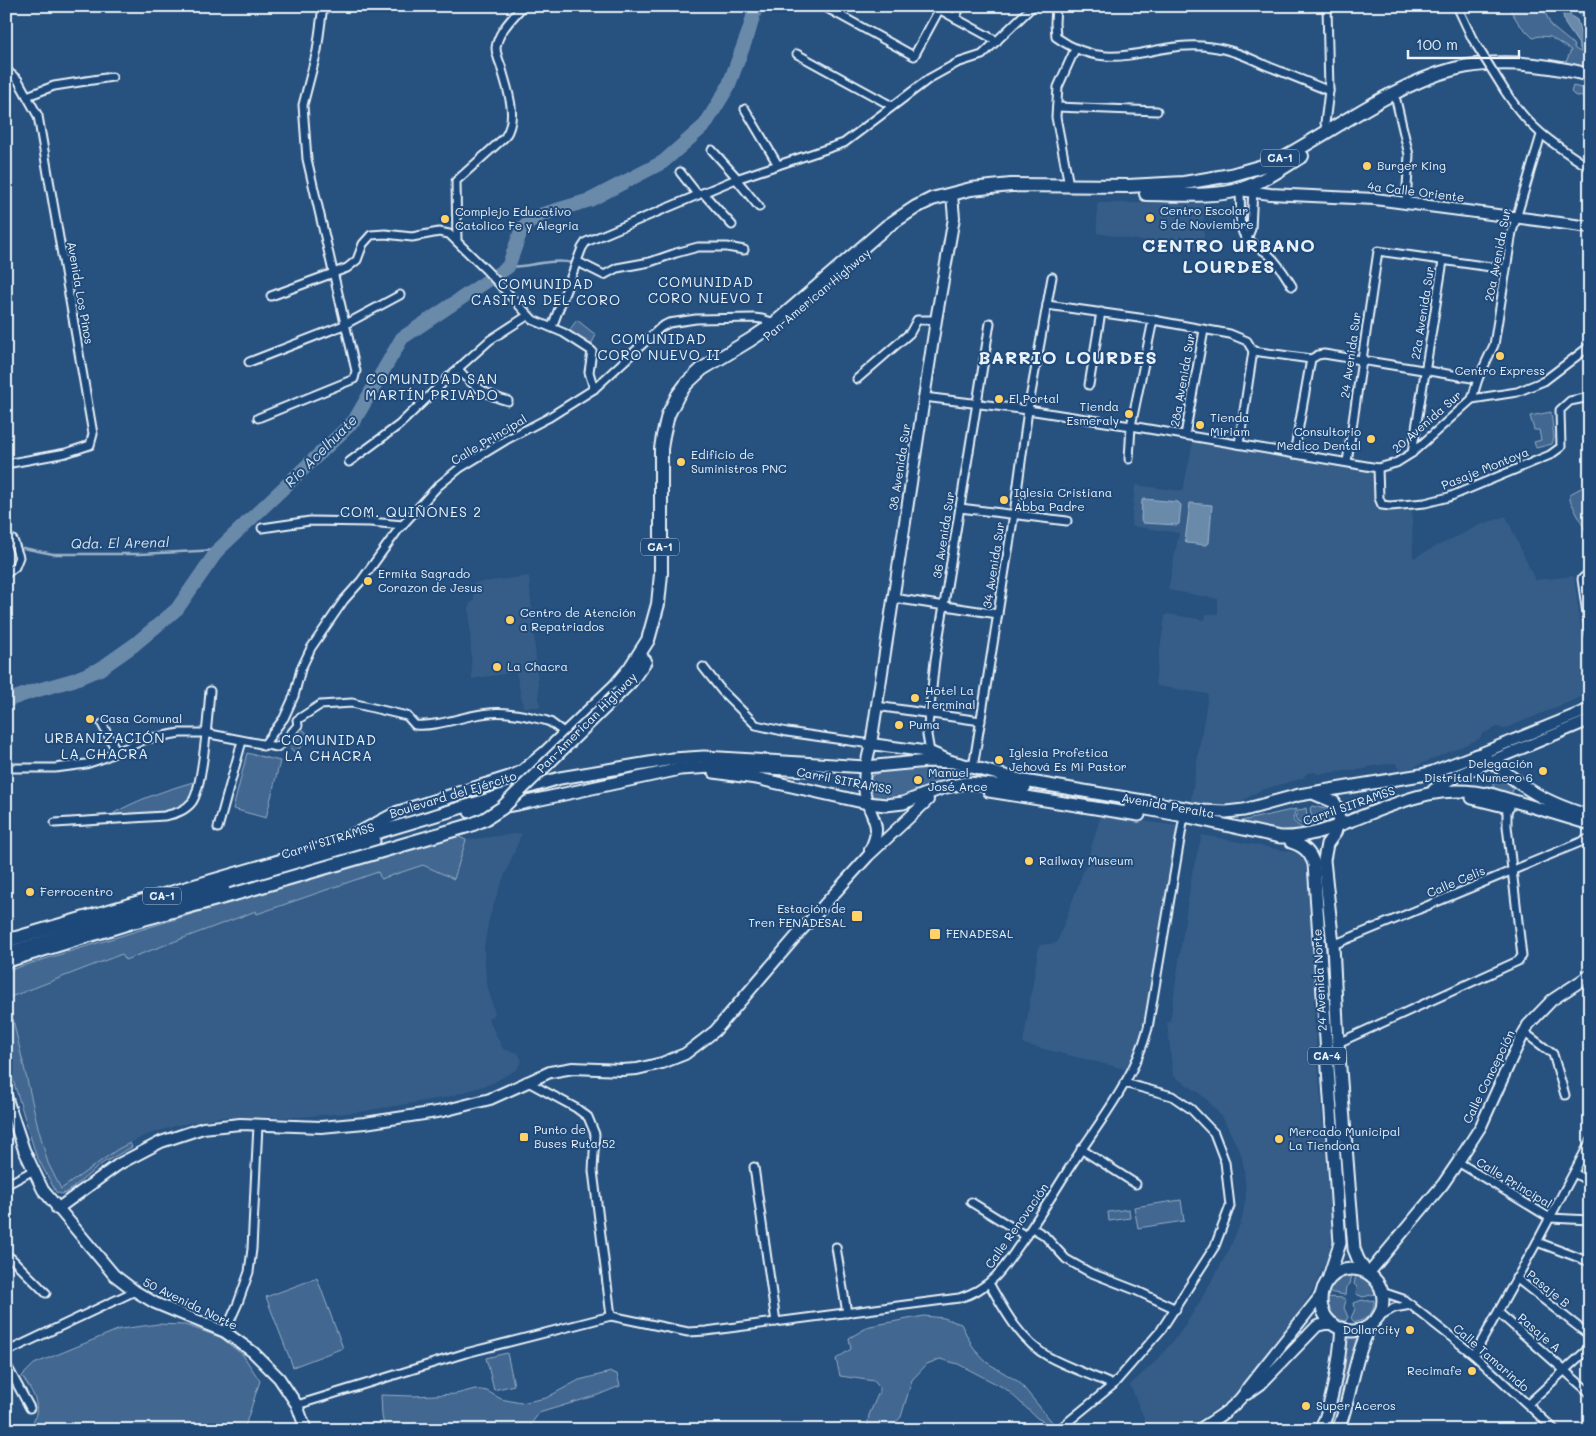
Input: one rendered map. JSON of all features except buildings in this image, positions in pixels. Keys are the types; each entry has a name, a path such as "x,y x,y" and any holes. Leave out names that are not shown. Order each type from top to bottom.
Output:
{"highway":[{"name":"Pan-American Highway","path":"6,941 318,850 365,830 398,812 522,772 544,754 615,686 630,668 648,640 658,604 661,574 661,449 665,424 672,406 687,383 702,369 775,323 886,227 916,207 932,199 971,189 1011,185 1153,186 1184,183 1266,165 1286,156 1406,88 1456,69 1491,64 1521,64 1558,67 1590,75"},
{"name":"Pan-American Highway","path":"6,961 471,825 502,808 631,681 646,659 658,636 664,614 668,581 670,440 675,417 683,401 697,383 708,374 776,331 893,230 924,211 952,198 991,194 1051,192 1201,194 1253,188 1396,100 1437,83 1487,72 1529,70 1590,81"},
{"path":"1238,190 1235,179 1242,171"},
{"path":"932,199 952,198 971,189"}],"main road":[{"path":"1478,755 1490,761 1521,785 1542,798 1567,809 1590,816"},
{"name":"Avenida Peralta","path":"865,770 928,761 952,762 1024,781 1203,811 1239,811 1313,793 1426,774 1478,755"},
{"name":"Boulevard del Ejército","path":"318,850 560,778 665,760 710,757 865,770"},
{"name":"Avenida Peralta","path":"868,805 891,812 904,810 949,792 980,789 1184,819 1257,837 1291,842 1311,841 1336,829 1416,802 1446,781 1490,761"},
{"name":"Carril SITRAMSS","path":"6,953 468,813 688,768 728,766 865,770 935,765 950,766 1018,786 1292,838 1336,829 1431,793 1460,790 1494,796"},
{"name":"Carril SITRAMSS","path":"662,772 710,772 756,778 868,805 895,805 942,788 966,783 1018,786"},
{"name":"Carril SITRAMSS","path":"1184,819 1239,817 1325,798 1424,782 1446,781 1464,784 1494,796 1590,824"},
{"path":"1313,793 1325,798"},
{"path":"1416,802 1437,798 1459,797 1507,807 1589,834"},
{"name":"24 Avenida Norte","path":"1325,798 1334,802 1339,814 1336,829 1327,844 1324,860 1333,945 1338,1043 1354,1249 1367,1272"},
{"name":"24 Avenida Norte","path":"1291,842 1304,847 1309,852 1314,864 1340,1243 1328,1280"},
{"path":"6,966 192,910 216,899"},
{"path":"1328,1280 1344,1270 1353,1269 1367,1272"},
{"name":"CA-4","path":"1367,1272 1376,1280 1382,1292"},
{"name":"CA-4","path":"1322,1294 1328,1280"},
{"path":"1338,1430 1348,1401 1352,1376 1365,1334 1383,1305 1382,1292"},
{"path":"1322,1294 1323,1309 1327,1317 1338,1326 1358,1330 1375,1320"},
{"path":"1322,1430 1338,1368 1338,1326"}],"street":[{"path":"258,418 354,379 356,371 344,326 307,159 303,105 317,50 323,6"},
{"path":"457,241 456,181 505,137 510,130 512,110 496,49 502,31 523,6"},
{"path":"823,6 914,56 936,8 997,41"},
{"path":"954,18 961,6"},
{"path":"552,327 586,242 737,179 844,143 935,75 958,63 982,55 1033,6"},
{"path":"1056,6 1054,23 1056,37 1075,49 1098,55 1118,57 1184,46 1211,46 1241,55 1329,91"},
{"path":"1327,6 1329,91 1325,123 1328,131"},
{"path":"1457,6 1472,38 1519,113 1541,135 1584,164 1590,166"},
{"path":"1069,185 1056,117 1058,86 1075,49"},
{"path":"797,54 892,106"},
{"name":"Avenida Los Pinos","path":"6,70 18,80 38,116 93,434 90,445 66,453 6,464"},
{"path":"27,96 54,86 112,77"},
{"path":"1396,100 1409,155 1406,203"},
{"path":"1057,107 1157,111"},
{"path":"745,109 778,165"},
{"name":"20a Avenida Sur","path":"1478,379 1494,345 1515,217 1541,135"},
{"path":"712,150 759,207"},
{"path":"680,172 732,225"},
{"path":"1247,239 1251,229 1253,188"},
{"name":"4a Calle Oriente","path":"1253,188 1375,199 1590,227"},
{"path":"1238,190 1241,197 1242,232 1247,239 1268,253 1279,265 1292,286"},
{"name":"38 Avenida Sur","path":"871,744 936,320 954,218 952,198"},
{"path":"270,296 347,268 357,260 363,244 371,235 385,234 412,237 439,232 449,234 486,270 527,316 552,327 592,351 589,372 594,389"},
{"path":"578,262 604,274 617,268 650,262 698,247 727,247 744,250"},
{"name":"24 Avenida Sur","path":"1347,462 1378,251 1443,260"},
{"path":"1443,260 1505,269"},
{"name":"22a Avenida Sur","path":"1412,453 1443,260"},
{"name":"34 Avenida Sur","path":"973,768 1014,514 1028,410 1052,277"},
{"path":"249,362 344,326 400,295"},
{"path":"1047,305 1153,320 1233,334 1247,342 1253,351 1239,444"},
{"path":"1089,385 1101,312"},
{"path":"349,462 399,425 490,340 527,316"},
{"name":"Calle Principal","path":"263,746 287,711 294,696 300,670 311,648 344,600 361,581 403,525 438,486 460,468 506,440 548,418 594,389 655,332 669,323 696,319 754,318 775,323"},
{"path":"857,379 910,333 917,320 936,320"},
{"path":"1129,459 1131,426 1153,320"},
{"name":"36 Avenida Sur","path":"930,752 927,735 929,713 944,606 990,323"},
{"name":"28a Avenida Sur","path":"1185,435 1204,330"},
{"path":"1472,400 1517,392 1544,381 1590,346"},
{"path":"1253,351 1311,359 1324,354 1478,379"},
{"path":"1294,454 1311,359"},
{"path":"458,368 467,379 477,386 494,397 508,401"},
{"name":"20 Avenida Sur","path":"1378,468 1396,463 1412,453 1472,400 1478,379"},
{"path":"924,397 1028,410 1131,426 1378,468"},
{"name":"Pasaje Montoya","path":"1378,468 1379,500 1384,506 1425,503 1449,497 1550,455 1561,447 1560,410 1570,401 1590,397"},
{"path":"960,508 1067,521"},
{"path":"262,528 310,521 370,522 403,525"},
{"path":"6,536 13,540 19,557 15,567 6,574"},
{"path":"1590,572 1582,579 1590,635"},
{"path":"893,598 998,614"},
{"path":"703,667 722,691 756,725 787,732 871,744 865,770 865,794 877,828 868,856"},
{"path":"55,824 164,816 183,810 191,803 198,790 210,691"},
{"path":"6,768 55,768 81,765 101,759 155,736 180,733 205,733 274,748 281,745 298,725 297,720 320,704 352,704 407,716 415,725 434,725 488,713 500,713 544,720 565,733"},
{"path":"876,706 981,721"},
{"path":"1478,755 1590,709"},
{"path":"1490,761 1590,720"},
{"path":"102,724 117,752"},
{"path":"218,828 242,741"},
{"name":"Avenida Peralta","path":"871,744 930,752 952,762"},
{"path":"57,1209 119,1164 161,1142 203,1128 230,1125 331,1126 443,1111 490,1099 550,1072 573,1068 622,1070 650,1067 684,1054 716,1031 799,933 868,856 928,800"},
{"path":"1338,1043 1518,961 1522,956 1506,826 1507,807"},
{"name":"Calle Renovación","path":"611,1316 688,1332 706,1331 960,1298 977,1291 989,1283 1001,1271 1032,1228 1124,1083 1144,1041 1148,1028 1184,819"},
{"name":"Calle Celis","path":"1333,945 1512,871 1589,834"},
{"name":"Calle Concepción","path":"1367,1272 1443,1184 1458,1162 1481,1126 1524,1033 1552,1000 1590,975"},
{"path":"1524,1033 1553,1054 1565,1095"},
{"path":"297,1405 466,1353 611,1316 593,1171 595,1134 588,1117 576,1108 526,1082"},
{"path":"1058,1430 1113,1385 1161,1330 1214,1246 1230,1206 1225,1162 1214,1133 1191,1109 1172,1096 1124,1083"},
{"name":"50 Avenida Norte","path":"6,1096 16,1130 32,1171 43,1190 114,1275 155,1303 224,1332 253,1352 279,1378 297,1405 306,1430"},
{"path":"224,1332 238,1303 249,1272 253,1241 258,1125"},
{"path":"1474,1355 1590,1142"},
{"path":"1081,1149 1136,1184"},
{"name":"Calle Principal","path":"1458,1162 1550,1218 1590,1220"},
{"path":"754,1167 776,1322"},
{"path":"6,1185 32,1171"},
{"path":"1574,1173 1590,1182"},
{"path":"970,1202 1026,1236"},
{"path":"1032,1228 1044,1235 1066,1259 1089,1272 1176,1308"},
{"path":"1537,1242 1590,1262"},
{"path":"836,1247 847,1313"},
{"path":"6,1261 11,1258 46,1293"},
{"name":"Pasaje B","path":"1516,1278 1590,1336"},
{"path":"989,1283 1004,1311 1040,1351 1113,1385"},
{"path":"6,1352 135,1291"},
{"name":"Calle Tamarindo","path":"1382,1292 1403,1299 1474,1355 1555,1430"},
{"path":"1244,1396 1248,1387 1322,1294"},
{"path":"1375,1320 1394,1308 1411,1305"},
{"name":"Pasaje A","path":"1498,1313 1590,1393"},
{"path":"1198,1430 1261,1384 1317,1326 1338,1326"},
{"path":"1528,1404 1590,1347"},
{"path":"6,1364 30,1408"}],"shaded area":[{"path":"1508,6 1539,6 1545,12 1551,26 1573,44 1575,49 1590,57 1590,68 1566,62 1571,50 1551,37 1539,36 1533,38 1519,24"},
{"path":"1561,6 1568,6 1571,16 1577,20 1582,37 1590,37 1590,46 1585,52 1581,51 1565,24"},
{"path":"1580,6 1590,6 1590,29 1578,12"},
{"path":"1573,86 1590,90 1590,99 1574,95 1571,92"},
{"name":"Centro Escolar 5 de Noviembre","path":"1097,203 1204,203 1204,252 1097,233"},
{"path":"577,320 596,335 590,347 567,333"},
{"path":"1551,412 1554,438 1552,444 1536,448 1534,442 1541,440 1539,430 1534,430 1530,416"},
{"path":"1193,441 1372,472 1377,508 1412,509 1413,558 1480,525 1506,516 1535,580 1574,576 1589,690 1581,697 1504,729 1497,727 1482,734 1477,740 1404,771 1400,770 1395,763 1368,767 1366,769 1317,774 1316,772 1307,773 1303,778 1261,790 1238,803 1213,804 1192,802 1208,694 1157,686 1155,682 1165,616 1167,614 1205,620 1206,614 1218,614 1218,599 1168,590 1179,533 1131,526 1135,485 1183,491"},
{"path":"1590,483 1590,540 1570,500 1570,494"},
{"path":"1142,500 1178,502 1181,505 1179,524 1143,523 1141,520"},
{"path":"1190,503 1212,505 1209,543 1205,545 1187,543 1185,541"},
{"path":"529,576 540,707 523,707 516,672 472,679 469,605 474,600 473,583"},
{"path":"298,725 306,732 309,738 295,753 284,742"},
{"path":"272,734 284,742 263,746"},
{"path":"247,753 280,761 266,818 233,809"},
{"path":"933,767 962,771 994,781 907,800 874,799 869,795 869,778 874,774 899,769"},
{"path":"1496,774 1514,786 1511,796 1495,791 1491,777"},
{"path":"193,782 194,794 188,806 177,813 116,818 114,813 133,803"},
{"path":"1312,806 1326,809 1329,814 1327,820 1313,826 1310,808"},
{"path":"1306,808 1308,824 1306,826 1297,822 1295,817 1298,811"},
{"path":"1296,809 1294,820 1303,830 1279,832 1237,822"},
{"path":"1101,815 1178,826 1140,1039 1125,1069 1023,1044 1039,945 1057,943 1088,858"},
{"path":"522,833 489,919 484,947 486,980 495,1014 488,1018 503,1049 518,1053 522,1061 517,1069 493,1083 448,1097 359,1112 300,1117 221,1117 178,1125 144,1136 118,1149 61,1189 48,1163 38,1127 8,998 122,954 125,960 256,911 258,914 378,872 381,879 423,865 454,879 466,840"},
{"path":"453,834 466,840 454,879 423,865 381,879 378,872 257,914 256,911 125,960 122,954 8,998 38,1127 48,1163 61,1189 118,1149 130,1143 132,1147 103,1163 66,1193 56,1192 36,1155 6,1057 6,971"},
{"name":"Mercado Municipal La Tiendona","path":"1202,835 1298,853 1305,859 1315,954 1314,1018 1332,1236 1328,1256 1313,1290 1296,1316 1265,1354 1239,1391 1219,1407 1183,1430 1149,1430 1130,1385 1155,1362 1179,1334 1198,1305 1230,1248 1242,1219 1246,1196 1241,1154 1224,1120 1198,1092 1173,1076 1167,1022 1170,1021 1192,873"},
{"path":"1181,1200 1184,1221 1138,1228 1134,1207"},
{"path":"1129,1209 1130,1218 1109,1221 1108,1212"},
{"path":"1352,1274 1350,1284 1346,1287 1345,1295 1328,1292 1331,1285 1337,1279"},
{"path":"1356,1275 1363,1277 1369,1282 1375,1294 1363,1297 1356,1294 1357,1287 1354,1284"},
{"path":"317,1278 343,1348 293,1367 266,1297"},
{"path":"1327,1297 1343,1298 1346,1300 1344,1308 1348,1317 1346,1321 1338,1319 1332,1314 1328,1306"},
{"path":"1362,1300 1374,1300 1373,1309 1369,1316 1354,1322 1351,1318 1355,1309 1354,1303"},
{"path":"924,1316 944,1318 961,1324 974,1349 986,1362 1019,1382 1053,1423 1052,1426 1037,1418 1006,1389 958,1364 940,1359 927,1364 912,1380 901,1417 889,1430 867,1430 869,1415 879,1392 879,1387 874,1381 840,1376 836,1359 851,1349 849,1338 870,1326"},
{"path":"158,1324 185,1325 220,1337 243,1355 260,1381 244,1429 28,1430 37,1409 34,1396 22,1376 34,1364 120,1329"},
{"path":"1346,1336 1357,1336 1358,1341 1334,1430 1326,1430"},
{"path":"507,1353 514,1385 494,1390 486,1358"},
{"path":"611,1372 617,1374 620,1386 598,1395 539,1413 531,1424 530,1430 385,1430 381,1395 456,1394 475,1389 487,1391 501,1399 521,1403 546,1398 579,1380"}],"waterway":[{"name":"Río Acelhuate","path":"6,701 73,680 100,669 134,645 177,609 218,550 354,421 402,338 508,267 522,228 540,215 590,200 663,162 705,125 728,87 749,31 756,6"},
{"path":"508,267 549,262 573,263"},
{"name":"Qda. El Arenal","path":"6,545 10,546"},
{"name":"Qda. El Arenal","path":"23,548 53,554 140,554 218,550"}],"place":[{"name":"Burger King","path":"1367,166"},
{"name":"Centro Escolar 5 de Noviembre","path":"1150,218"},
{"name":"Complejo Educativo Catolico Fe y Alegria","path":"445,219"},
{"name":"Centro Express","path":"1500,356"},
{"name":"El Portal","path":"999,399"},
{"name":"Tienda Esmeraly","path":"1129,414"},
{"name":"Tienda Miriam","path":"1200,425"},
{"name":"Consultorio Medico Dental","path":"1371,439"},
{"name":"Edificio de Suministros PNC","path":"681,462"},
{"name":"Iglesia Cristiana Abba Padre","path":"1004,500"},
{"name":"Ermita Sagrado Corazon de Jesus","path":"368,581"},
{"name":"Centro de Atención a Repatriados","path":"510,620"},
{"name":"La Chacra","path":"497,667"},
{"name":"Hotel La Terminal","path":"915,698"},
{"name":"Casa Comunal","path":"90,719"},
{"name":"Puma","path":"899,725"},
{"name":"Iglesia Profetica Jehová Es Mi Pastor","path":"999,760"},
{"name":"Delegación Distrital Numero 6","path":"1543,771"},
{"name":"Manuel José Arce","path":"918,780"},
{"name":"Railway Museum","path":"1029,861"},
{"name":"Ferrocentro","path":"30,892"},
{"name":"Estación de Tren FENADESAL","path":"857,916"},
{"name":"FENADESAL","path":"935,934"},
{"name":"Punto de Buses Ruta 52","path":"524,1137"},
{"name":"Mercado Municipal La Tiendona","path":"1279,1139"},
{"name":"Dollarcity","path":"1410,1330"},
{"name":"Recimafe","path":"1472,1371"},
{"name":"Super Aceros","path":"1306,1406"}],"district":[{"name":"CENTRO URBANO LOURDES","path":"1229,256"},
{"name":"COMUNIDAD CORO NUEVO I","path":"706,290"},
{"name":"COMUNIDAD CASITAS DEL CORO","path":"546,292"},
{"name":"COMUNIDAD CORO NUEVO II","path":"659,348"},
{"name":"BARRIO LOURDES","path":"1068,358"},
{"name":"COMUNIDAD SAN MARTÍN PRIVADO","path":"432,388"},
{"name":"COM. QUIÑONES 2","path":"411,512"},
{"name":"URBANIZACIÓN LA CHACRA","path":"105,746"},
{"name":"COMUNIDAD LA CHACRA","path":"329,748"}]}
